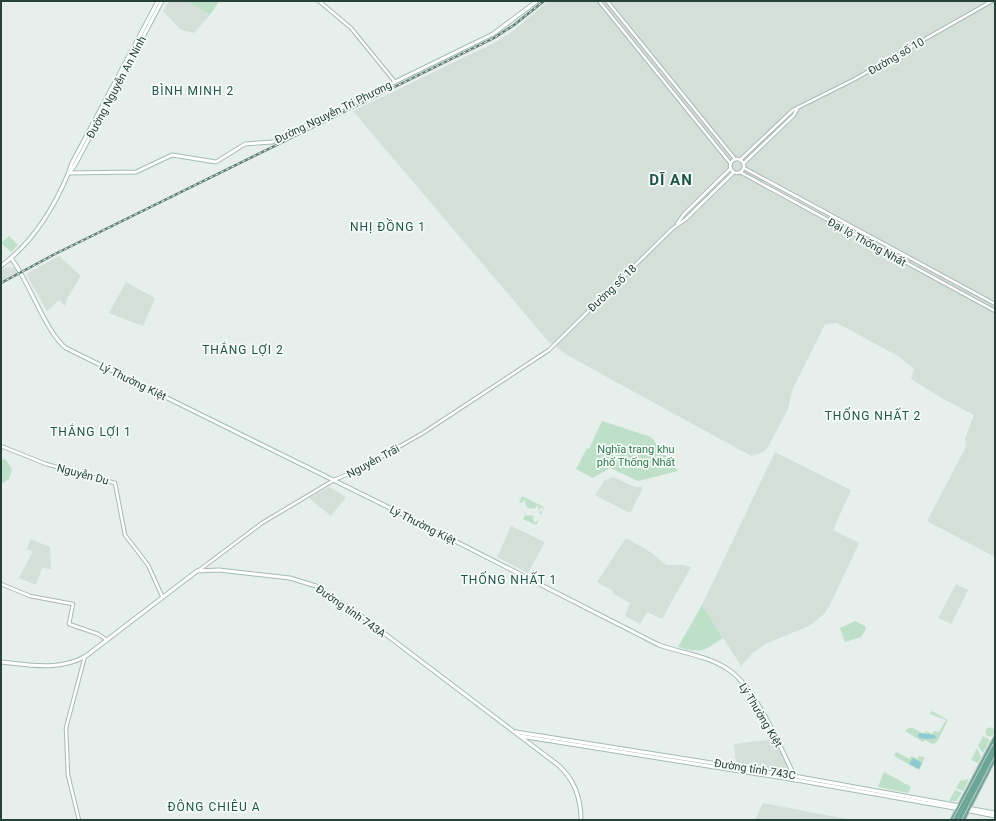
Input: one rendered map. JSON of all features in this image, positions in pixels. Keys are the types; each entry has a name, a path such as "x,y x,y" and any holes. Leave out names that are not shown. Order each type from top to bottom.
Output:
{"main road":[{"name":"Đường Nguyễn An Ninh","path":"1,266 12,258 40,228 69,173 75,165 154,12 158,1"},
{"name":"Đường Nguyễn An Ninh","path":"154,12 162,1"},
{"name":"Đường Nguyễn Tri Phương","path":"69,173 136,172 172,155 216,162 245,144 269,142 285,136 493,34 537,1"},
{"name":"Lý Thường Kiệt","path":"12,258 30,287 57,339 66,348 334,480 659,645 706,659 729,670 743,683 754,699 782,749 796,780"},
{"name":"Đường tỉnh 743A","path":"197,571 219,570 283,577 300,580 316,586 364,618 558,765 568,775 578,798 581,820"},
{"path":"1,662 34,666 58,666 73,662 86,656 162,596 197,571"},
{"name":"Đường tỉnh 743C","path":"514,731 528,735 995,813"},
{"path":"528,735 528,742"},
{"name":"Đường tỉnh 743C","path":"520,736 528,735 794,776 857,789"},
{"path":"952,820 995,738"},
{"path":"955,820 995,745"},
{"path":"959,820 995,751"},
{"path":"963,820 995,757"},
{"name":"Đường tỉnh 743C","path":"968,809 995,816"}],"street":[{"path":"319,1 351,28 395,82"},
{"path":"599,1 696,123 731,164"},
{"path":"607,1 735,159"},
{"name":"Đường số 10","path":"741,159 793,110 855,79 992,1"},
{"path":"619,27 624,23"},
{"path":"638,51 644,47"},
{"path":"679,102 685,97"},
{"name":"Đường số 10","path":"744,163 794,115 798,107"},
{"path":"696,123 703,119"},
{"path":"735,159 741,159 744,163 744,168 740,172 734,172 731,168 731,164 735,159"},
{"name":"Đường số 18","path":"675,227 684,214 731,168"},
{"name":"Đại lộ Thống Nhất","path":"744,168 995,304"},
{"name":"Đường số 18","path":"549,350 675,227 734,172"},
{"name":"Đại lộ Thống Nhất","path":"740,172 995,311"},
{"path":"706,192 709,196"},
{"path":"879,249 882,244"},
{"name":"Nguyễn Trãi","path":"197,571 262,523 334,480 360,469 423,433 549,350"},
{"name":"Nguyễn Du","path":"1,446 46,464 115,484 125,534 148,565 162,596"},
{"path":"1,584 30,596 74,604 69,624 98,634 107,640"},
{"path":"79,820 68,775 66,728 86,656"}],"shaded area":[{"path":"169,1 187,1 210,15 194,33 181,30 163,11"},
{"path":"548,1 995,1 995,557 927,521 966,447 965,439 974,415 945,400 911,379 914,369 898,356 837,323 825,324 792,390 788,409 768,447 764,452 751,456 567,355 548,341 353,111 498,41 513,31"},
{"path":"59,256 81,276 68,297 65,306 59,300 47,311 26,274"},
{"path":"7,267 15,268 19,275 1,284 1,270"},
{"path":"126,282 155,298 143,326 109,313"},
{"path":"775,452 851,490 833,530 859,543 829,607 823,615 809,626 765,644 752,654 741,666 702,605"},
{"path":"613,477 635,487 642,487 642,490 630,513 595,495 604,481"},
{"path":"329,487 346,497 331,516 309,498"},
{"path":"511,526 545,542 528,573 497,557"},
{"path":"626,538 652,553 666,565 683,565 691,567 662,619 647,612 640,624 625,616 630,603 612,593 613,591 597,582"},
{"path":"30,539 50,547 51,569 42,568 36,585 19,578 33,551 27,549"},
{"path":"956,584 968,590 951,624 938,618"},
{"path":"776,739 790,772 736,763 734,744"},
{"path":"763,803 851,820 755,820"}],"green space":[{"path":"187,1 219,1 210,15"},
{"path":"9,236 18,245 11,252 1,243"},
{"name":"Nghĩa trang khu phố Thống Nhất","path":"602,421 651,437 678,471 638,481 610,468 593,478 576,469 587,448 589,449"},
{"path":"1,458 6,460 12,469 9,479 1,484"},
{"path":"522,496 544,507 541,515 539,512 542,511 543,507 540,508 539,511 537,505 535,509 528,508 525,504 525,499 522,503 519,502"},
{"path":"526,515 535,517 532,519 534,520 534,523 539,520 536,525 523,519"},
{"path":"702,605 723,638 711,646 698,651 678,647"},
{"path":"855,621 865,626 866,629 861,637 845,642 840,628"},
{"path":"932,711 948,720 937,742 933,744 925,740 923,742 905,731 908,728 913,728 924,734 926,731 932,734 934,731 939,732 946,720 930,714"},
{"path":"990,727 995,732 990,737 985,732"},
{"path":"983,736 990,740 983,753 978,746"},
{"path":"977,748 981,757 978,763 971,760"},
{"path":"896,752 910,759 911,756 918,759 919,756 925,757 919,770 894,756"},
{"path":"884,772 911,787 908,793 878,787"},
{"path":"969,779 963,791 956,788 960,781"},
{"path":"955,790 962,793 956,801 949,801"}],"water":[{"path":"918,734 934,735 937,738 919,738"},
{"path":"913,758 922,763 919,769 909,764"}],"railway":[{"path":"1,283 55,254 494,38 514,25 544,1"}],"district":[{"name":"BÌNH MINH 2","path":"193,91"},
{"name":"DĨ AN","path":"671,180"},
{"name":"NHỊ ĐỒNG 1","path":"388,227"},
{"name":"THẮNG LỢI 2","path":"243,350"},
{"name":"THỐNG NHẤT 2","path":"873,416"},
{"name":"THẮNG LỢI 1","path":"91,432"},
{"name":"THỐNG NHẤT 1","path":"509,580"},
{"name":"ĐÔNG CHIÊU A","path":"214,807"}]}
